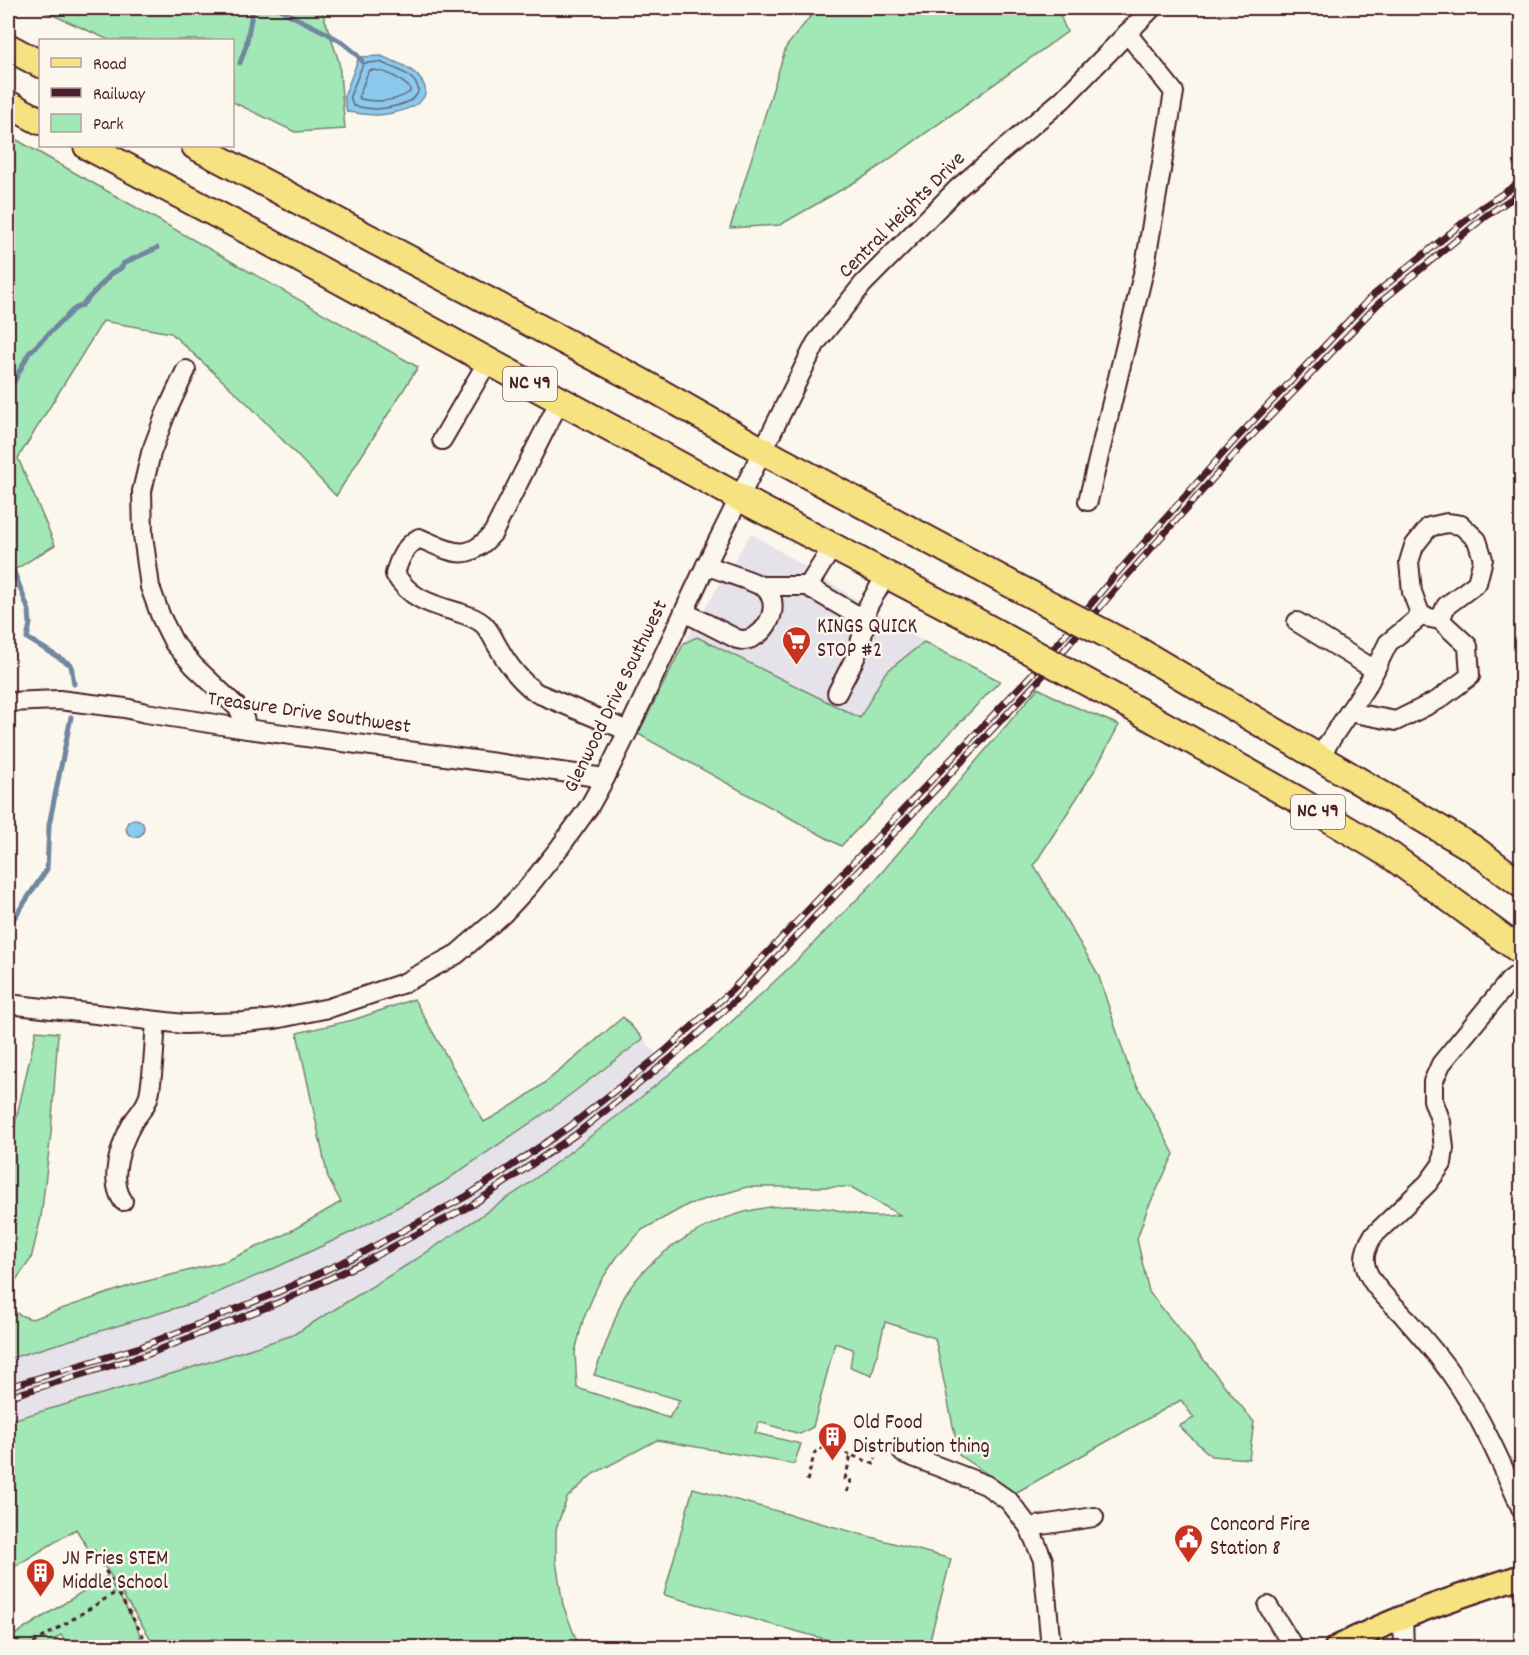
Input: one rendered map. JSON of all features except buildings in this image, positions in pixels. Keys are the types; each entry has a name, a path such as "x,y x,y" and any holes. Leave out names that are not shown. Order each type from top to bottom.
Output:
{"highway":[{"path":"8,47 39,63"},
{"path":"8,104 39,120"},
{"name":"NC 49","path":"89,147 1103,691 1298,800 1390,855 1519,942"},
{"name":"NC 49","path":"197,147 640,381 763,451 1137,650 1474,849 1521,885"}],"main road":[{"path":"1336,1647 1403,1618 1521,1576"}],"street":[{"name":"Central Heights Drive","path":"740,498 816,343 863,284 958,188 1062,100 1152,8"},
{"path":"1088,501 1145,266 1174,92 1127,33"},
{"path":"441,440 488,361"},
{"path":"186,370 151,453 142,491 143,535 150,587 174,643 194,666 238,708 248,729"},
{"path":"560,400 493,532 482,546 468,552 451,552 419,538 400,558 395,574 406,589 421,600 474,617 485,625 513,671 520,680 537,693 628,731"},
{"name":"Glenwood Drive Southwest","path":"8,1004 184,1024 275,1019 329,1008 404,982 457,954 502,914 529,886 589,807 740,498"},
{"path":"1421,616 1412,592 1409,562 1414,546 1429,527 1447,523 1461,525 1477,540 1483,559 1478,583 1446,606 1440,620"},
{"path":"810,586 833,546"},
{"path":"706,565 764,586 810,586 853,614 866,613"},
{"path":"837,693 856,656 868,606 887,574"},
{"path":"684,612 737,639 750,640 762,630 772,614 774,606 772,597 764,586"},
{"path":"1349,712 1396,721 1437,700 1470,676 1468,646 1440,620 1421,616"},
{"path":"1319,757 1375,670 1388,644 1421,616"},
{"path":"1297,622 1375,670"},
{"name":"Treasure Drive Southwest","path":"8,702 59,700 125,708 248,729 605,778"},
{"path":"1521,971 1510,980 1441,1064 1433,1082 1433,1100 1442,1122 1444,1148 1442,1164 1428,1183 1373,1236 1366,1246 1365,1257 1367,1271 1380,1291 1449,1370 1475,1411 1490,1438 1521,1510"},
{"path":"123,1201 118,1194 116,1179 119,1161 134,1120 144,1109 149,1094 156,1021"},
{"path":"903,1454 986,1485 1009,1502 1029,1527 1043,1560 1050,1647"},
{"path":"1029,1527 1094,1517"},
{"path":"1268,1606 1294,1647"},
{"path":"1403,1618 1404,1647"}],"path":[{"path":"807,1481 815,1452 824,1447 874,1464 876,1458"},
{"path":"847,1492 851,1481 845,1479 851,1455"},
{"path":"90,1552 94,1551 150,1647"},
{"path":"26,1647 118,1591"},
{"path":"202,1647 223,1645 234,1647"}],"shaded area":[{"path":"751,533 924,642 885,673 860,718 698,637 684,643"},
{"path":"643,1039 672,1072 525,1187 415,1260 293,1335 181,1371 8,1421 8,1359 196,1302 356,1230 442,1183 558,1104"}],"green space":[{"path":"37,8 321,8 339,62 345,129 295,132 234,102 234,39 107,39"},
{"path":"817,8 1057,8 1067,32 867,175 780,225 730,228 786,47"},
{"path":"8,135 418,367 336,496 250,406 171,333 103,321 18,458 55,545 8,574"},
{"path":"697,637 860,718 885,673 924,642 1000,681 841,846 638,734 684,643"},
{"path":"1038,688 1066,703 1119,725 1096,768 1034,865 1098,974 1130,1072 1174,1154 1147,1210 1137,1239 1149,1292 1254,1422 1249,1459 1211,1456 1179,1426 1194,1418 1181,1400 1015,1493 959,1455 935,1338 885,1322 872,1375 850,1367 853,1349 835,1343 813,1427 800,1434 759,1422 755,1433 801,1444 794,1464 657,1440 593,1474 567,1498 556,1529 556,1561 563,1605 579,1647 250,1648 235,1641 212,1639 189,1647 156,1647 95,1551 90,1552 76,1529 8,1571 8,1421 181,1371 293,1335 415,1260 524,1187 713,1039 792,965 871,885","holes":["747,1187 851,1187 900,1215 868,1216 832,1209 790,1206 768,1207 744,1212 721,1220 676,1244 640,1276 621,1303 594,1375 680,1400 669,1418 577,1388 575,1352 583,1320 598,1285 617,1257 642,1230 689,1204"]},
{"path":"414,999 484,1122 539,1087 623,1017 643,1039 558,1104 442,1183 356,1230 196,1302 8,1359 8,1300 13,1310 32,1319 132,1285 226,1261 284,1235 341,1202 328,1178 297,1033 353,1020"},
{"path":"36,1031 58,1033 51,1133 41,1217 31,1259 8,1291 8,1167"},
{"path":"693,1488 951,1559 928,1647 854,1647 664,1595"},
{"path":"107,1576 134,1621 143,1647 73,1648 71,1645 66,1647 61,1635 55,1639 58,1645 53,1647 8,1647 8,1639"}],"water":[{"path":"381,56 403,65 417,75 425,89 424,96 412,107 402,111 376,115 347,112 344,97 359,57"},
{"path":"135,819 141,822 144,828 141,834 135,837 129,834 126,828 129,822"}],"waterway":[{"path":"240,63 246,46 253,8"},
{"path":"278,8 334,37 362,61"},
{"path":"8,393 29,353 73,310 82,305 124,263 157,248"},
{"path":"8,556 29,611 30,624 27,638 71,665 74,684"},
{"path":"8,927 47,869 49,825 71,717"}],"railway":[{"path":"8,1387 143,1346 276,1293 356,1256 467,1196 569,1127 665,1051 731,991 1032,674 1111,580 1233,442 1371,297 1481,208 1522,181"},
{"path":"8,1397 146,1355 280,1302 360,1264 472,1205 575,1135 671,1058 738,998 1039,680 1118,586 1240,448 1378,304 1487,215 1522,192"}],"place":[{"name":"KINGS QUICK STOP #2","path":"796,666"},
{"name":"Old Food Distribution thing","path":"832,1462"},
{"name":"Concord Fire Station 8","path":"1189,1564"},
{"name":"JN Fries STEM Middle School","path":"41,1598"}]}
